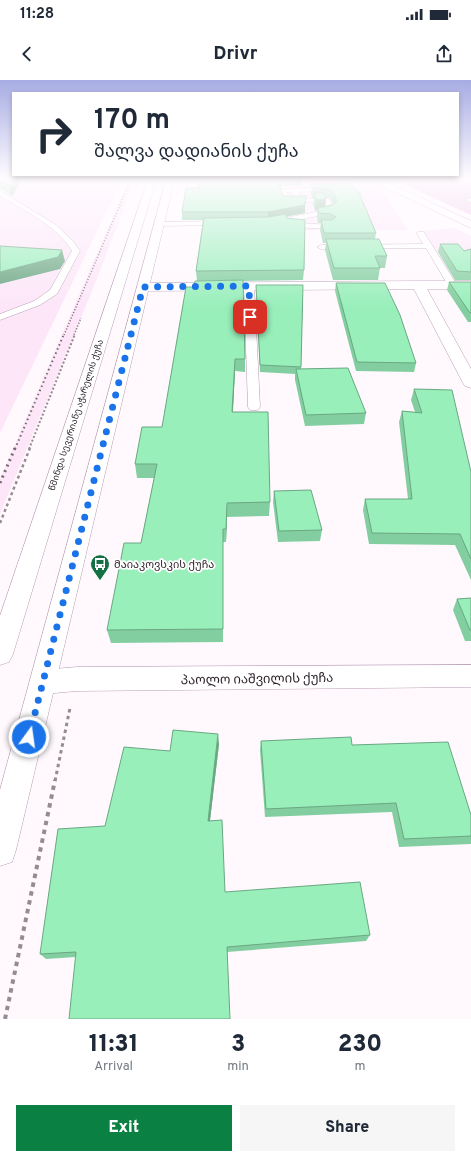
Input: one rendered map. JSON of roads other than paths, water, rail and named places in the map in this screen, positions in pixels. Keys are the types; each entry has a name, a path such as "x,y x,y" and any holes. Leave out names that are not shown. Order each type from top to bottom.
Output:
{"main road":[{"name":"წმინდა სევერიანე აჭარელის ქუჩა","path":"0,654 139,221"},
{"path":"0,850 160,221"},
{"path":"418,285 471,383"},
{"path":"143,287 471,285"},
{"name":"პაოლო იაშვილის ქუჩა","path":"43,682 77,679 471,676"}],"lane":[{"path":"0,317 37,303 54,292 76,252 73,244 63,233 44,221"},
{"path":"259,223 275,221"},
{"path":"283,221 293,225 330,227"},
{"path":"159,224 228,223"},
{"path":"421,234 452,285"},
{"path":"321,247 428,246"},
{"path":"249,286 254,408"}],"railway":[{"path":"64,335 113,221"},
{"path":"15,449 64,334"},
{"path":"0,483 15,448"}],"place":[{"name":"მაიაკოვსკის ქუჩა","path":"100,581"}]}
